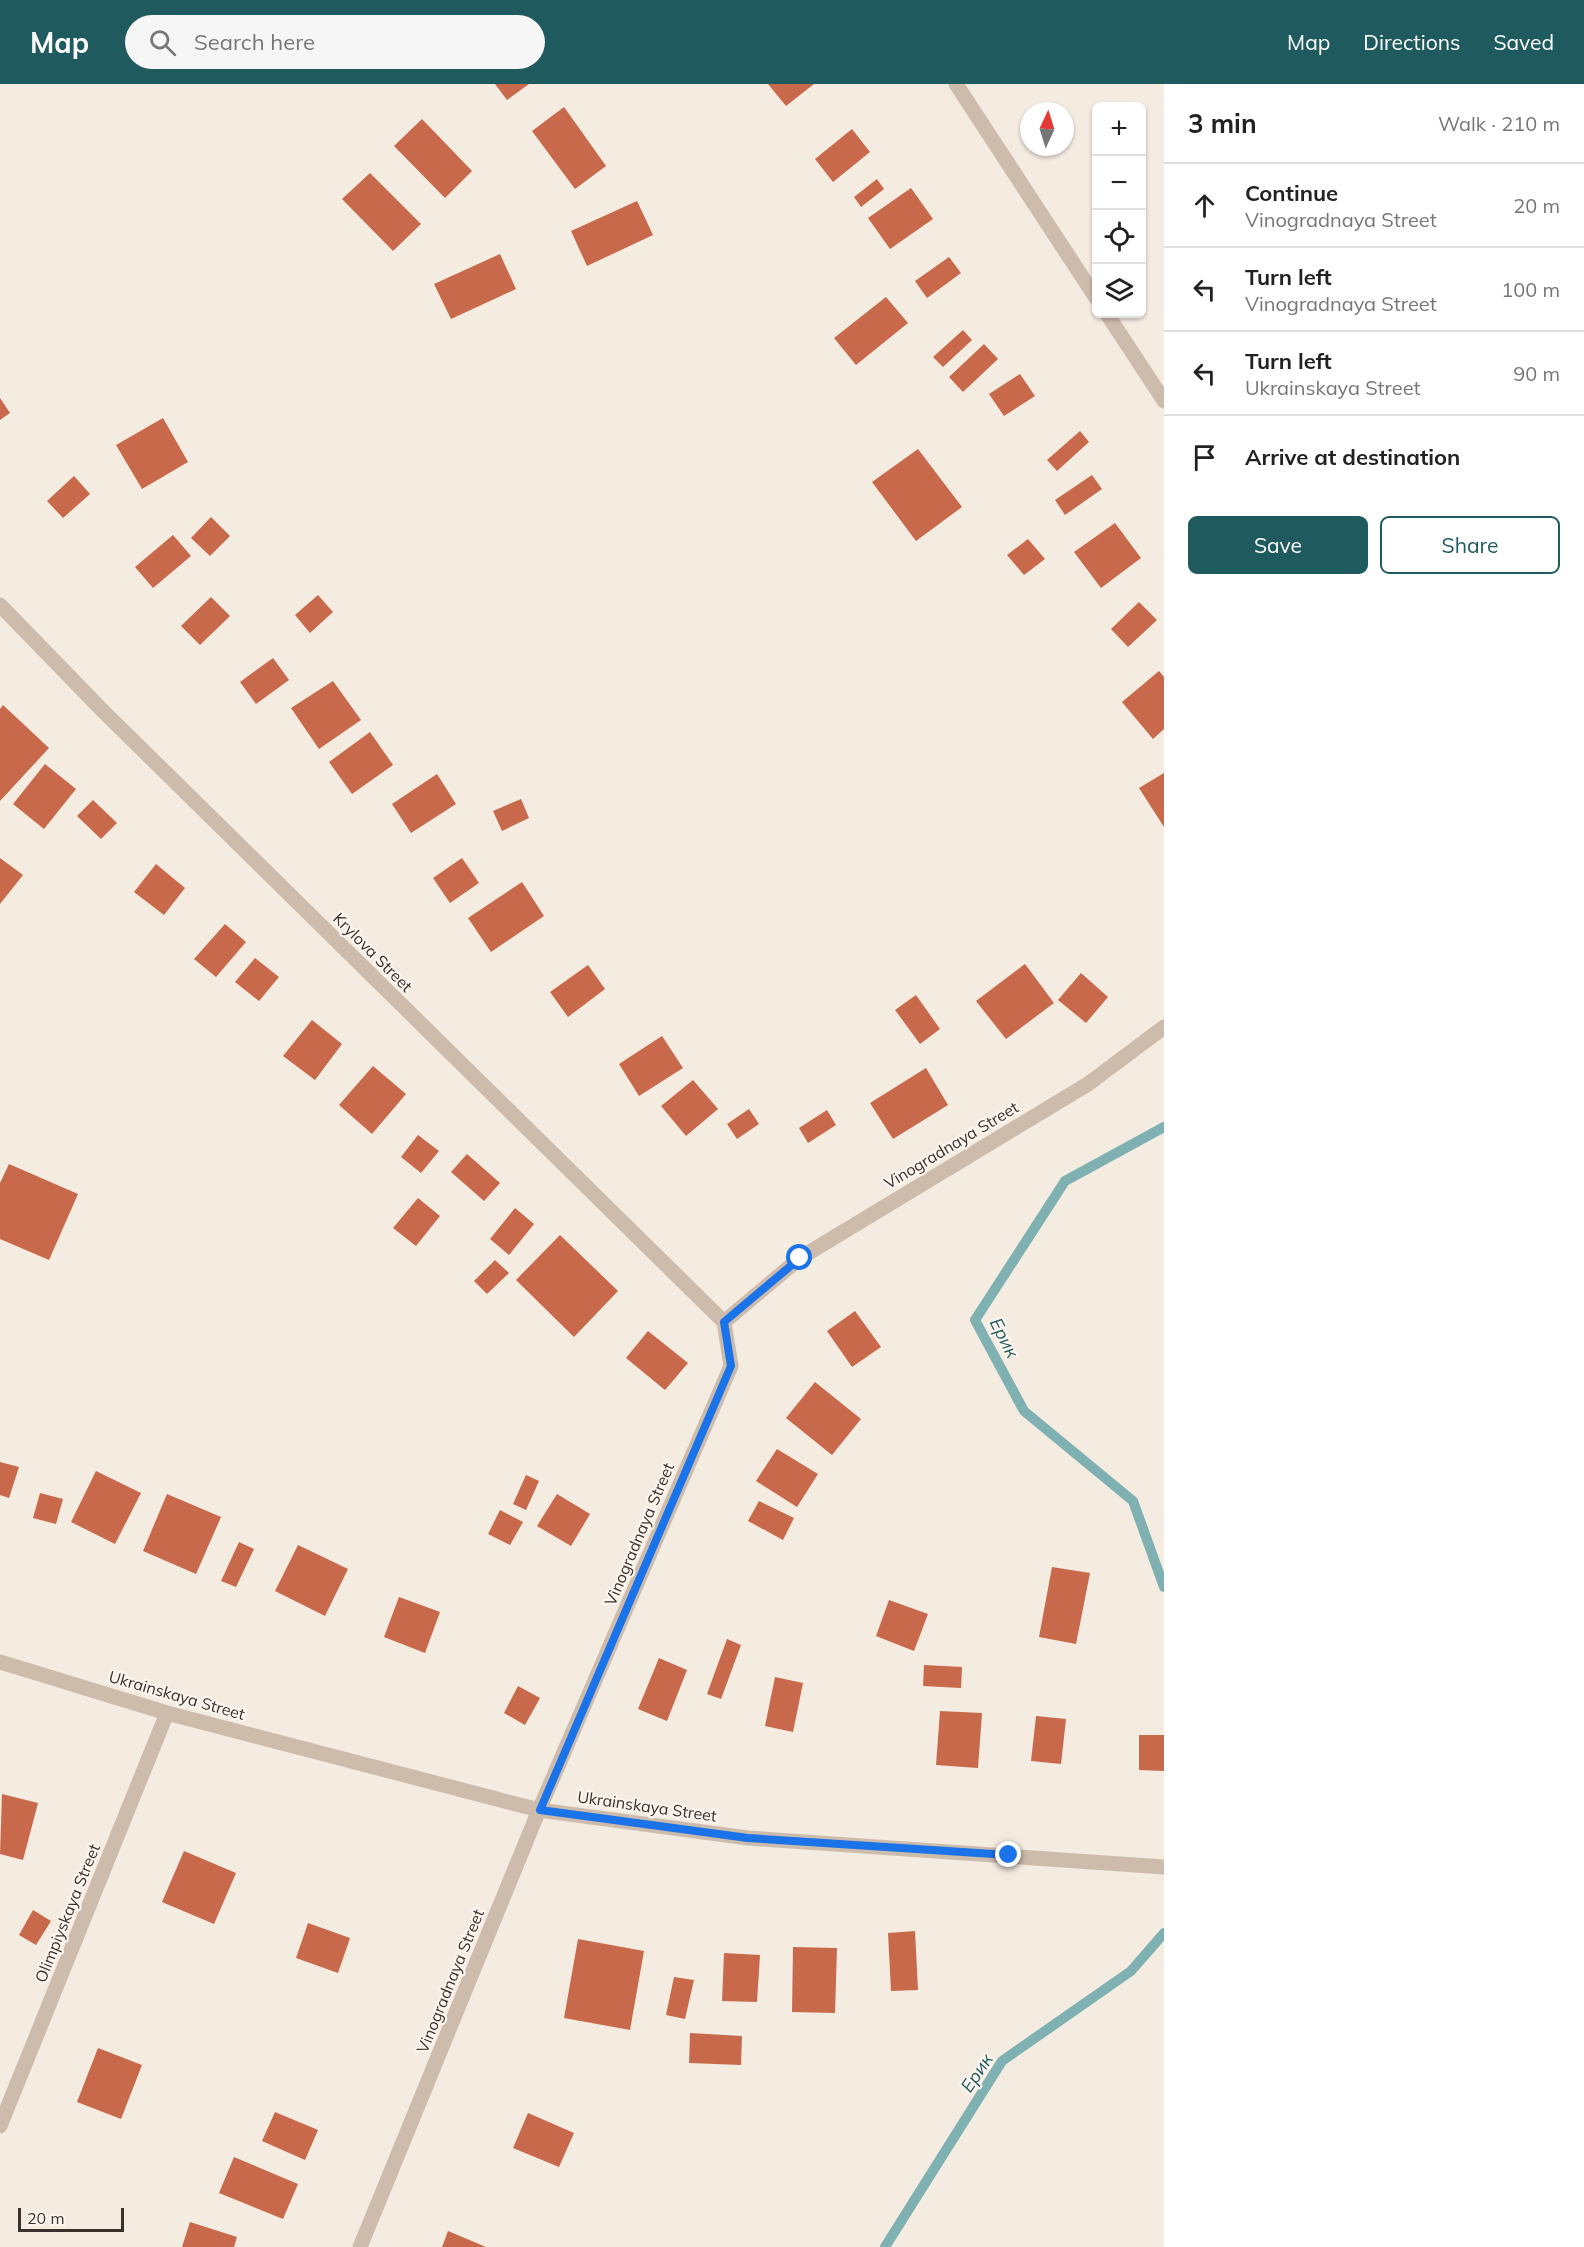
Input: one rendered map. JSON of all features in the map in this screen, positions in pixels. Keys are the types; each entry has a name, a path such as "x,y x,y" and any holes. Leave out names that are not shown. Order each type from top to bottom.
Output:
{"street":[{"path":"956,84 1092,292"},
{"path":"1110,318 1164,401"},
{"name":"Krylova Street","path":"0,605 102,710 724,1322"},
{"name":"Vinogradnaya Street","path":"360,2247 540,1810 731,1366 724,1322 800,1258 1088,1084 1164,1028"},
{"name":"Ukrainskaya Street","path":"0,1662 167,1713 540,1810 748,1838 1164,1867"},
{"name":"Olimpiyskaya Street","path":"0,2126 5,2101 167,1713"}],"building":[{"path":"495,84 529,84 507,100"},
{"path":"768,84 814,84 786,106"},
{"path":"564,107 606,166 575,189 532,131"},
{"path":"422,119 472,171 445,198 394,146"},
{"path":"852,129 870,152 833,182 815,159"},
{"path":"370,173 421,224 393,251 342,199"},
{"path":"877,179 884,189 861,207 854,197"},
{"path":"911,188 933,219 890,249 868,218"},
{"path":"637,201 653,235 587,266 571,231"},
{"path":"500,254 516,289 451,319 434,284"},
{"path":"949,257 961,273 927,298 915,281"},
{"path":"886,297 908,323 856,365 834,338"},
{"path":"963,330 972,340 943,367 933,357"},
{"path":"984,344 998,359 963,392 949,377"},
{"path":"1020,374 1035,396 1004,416 989,394"},
{"path":"0,398 10,413 0,420"},
{"path":"163,418 188,462 142,489 116,445"},
{"path":"1080,431 1089,442 1057,471 1047,460"},
{"path":"918,449 962,507 916,541 872,482"},
{"path":"1092,475 1102,489 1065,515 1055,500"},
{"path":"74,476 90,494 63,518 47,501"},
{"path":"211,517 230,536 210,556 191,538"},
{"path":"1115,523 1141,558 1101,588 1074,552"},
{"path":"173,535 191,556 153,588 135,567"},
{"path":"1028,539 1045,559 1024,575 1007,555"},
{"path":"318,595 333,612 310,633 295,615"},
{"path":"211,597 230,616 200,645 181,626"},
{"path":"1139,602 1157,620 1128,647 1111,629"},
{"path":"273,658 289,680 256,704 240,682"},
{"path":"1159,671 1164,677 1164,729 1153,739 1122,702"},
{"path":"333,681 361,720 319,749 291,708"},
{"path":"3,705 49,748 0,801 0,709"},
{"path":"370,732 393,765 352,794 329,762"},
{"path":"45,764 76,789 44,829 13,804"},
{"path":"1164,773 1164,827 1139,788"},
{"path":"437,774 456,804 411,833 392,804"},
{"path":"521,799 529,818 502,831 493,811"},
{"path":"93,800 117,823 101,839 77,816"},
{"path":"0,858 23,875 0,904"},
{"path":"462,858 479,883 450,903 433,878"},
{"path":"156,864 185,888 164,915 134,892"},
{"path":"522,882 544,916 491,952 468,918"},
{"path":"225,924 246,942 216,977 194,959"},
{"path":"255,958 279,977 259,1001 235,982"},
{"path":"1025,964 1054,1003 1006,1039 976,1001"},
{"path":"588,965 605,989 568,1017 550,992"},
{"path":"1081,973 1108,997 1086,1023 1058,1000"},
{"path":"916,995 940,1029 920,1044 895,1010"},
{"path":"312,1020 342,1044 315,1080 283,1056"},
{"path":"662,1036 683,1068 639,1096 619,1064"},
{"path":"373,1066 406,1094 372,1134 339,1105"},
{"path":"926,1068 948,1105 893,1139 870,1103"},
{"path":"693,1080 718,1109 686,1136 661,1106"},
{"path":"749,1109 759,1124 737,1139 727,1124"},
{"path":"827,1110 836,1125 808,1143 799,1128"},
{"path":"418,1135 439,1151 421,1173 401,1157"},
{"path":"467,1154 500,1183 484,1201 451,1172"},
{"path":"9,1164 78,1194 49,1260 0,1239 0,1183"},
{"path":"418,1198 440,1216 416,1246 393,1228"},
{"path":"515,1208 534,1224 509,1255 490,1239"},
{"path":"560,1235 618,1291 574,1337 516,1280"},
{"path":"495,1260 509,1273 487,1294 474,1281"},
{"path":"855,1311 881,1347 852,1367 827,1331"},
{"path":"648,1331 688,1363 665,1390 626,1358"},
{"path":"815,1382 861,1419 832,1455 786,1418"},
{"path":"777,1449 818,1474 797,1507 756,1481"},
{"path":"0,1462 19,1467 9,1498 0,1495"},
{"path":"96,1471 141,1493 115,1544 71,1522"},
{"path":"526,1475 539,1481 526,1510 513,1504"},
{"path":"40,1493 63,1499 56,1524 33,1518"},
{"path":"167,1494 221,1517 196,1574 143,1551"},
{"path":"557,1494 590,1514 571,1546 537,1526"},
{"path":"759,1501 794,1518 783,1540 748,1521"},
{"path":"500,1510 523,1522 510,1545 488,1534"},
{"path":"239,1542 254,1549 236,1587 221,1581"},
{"path":"298,1545 348,1569 325,1616 275,1591"},
{"path":"1052,1567 1090,1573 1076,1644 1039,1637"},
{"path":"399,1597 440,1612 425,1653 384,1637"},
{"path":"889,1600 928,1614 914,1651 876,1636"},
{"path":"727,1639 741,1645 721,1699 707,1694"},
{"path":"659,1658 687,1670 667,1721 638,1709"},
{"path":"924,1665 962,1667 961,1688 923,1686"},
{"path":"775,1677 803,1683 793,1732 765,1726"},
{"path":"518,1686 540,1698 525,1725 504,1713"},
{"path":"940,1711 982,1713 978,1768 936,1765"},
{"path":"1036,1716 1066,1719 1061,1764 1031,1761"},
{"path":"1139,1735 1164,1735 1164,1771 1139,1770"},
{"path":"2,1794 38,1803 23,1860 0,1854"},
{"path":"184,1851 236,1873 214,1924 162,1902"},
{"path":"33,1910 51,1921 36,1945 19,1935"},
{"path":"308,1923 350,1938 338,1973 296,1958"},
{"path":"915,1931 918,1990 891,1991 888,1933"},
{"path":"578,1939 644,1951 630,2030 564,2018"},
{"path":"793,1947 837,1948 835,2013 792,2012"},
{"path":"724,1953 760,1955 757,2002 722,2001"},
{"path":"674,1977 694,1980 685,2019 666,2015"},
{"path":"690,2033 742,2036 741,2065 689,2063"},
{"path":"98,2048 142,2065 121,2119 77,2102"},
{"path":"275,2112 318,2130 305,2160 262,2141"},
{"path":"528,2113 574,2133 559,2167 513,2148"},
{"path":"234,2157 298,2184 283,2219 219,2193"},
{"path":"190,2222 237,2237 234,2247 182,2247"},
{"path":"448,2231 486,2247 442,2247"}],"waterway":[{"name":"Ерик","path":"1164,1127 1065,1181 975,1320 1024,1411 1133,1501 1164,1587"},
{"name":"Ерик","path":"885,2247 1002,2061 1131,1971 1164,1933"}],"route":[{"path":"800,1258 724,1322 731,1366 540,1810 748,1838 1009,1855"}]}
